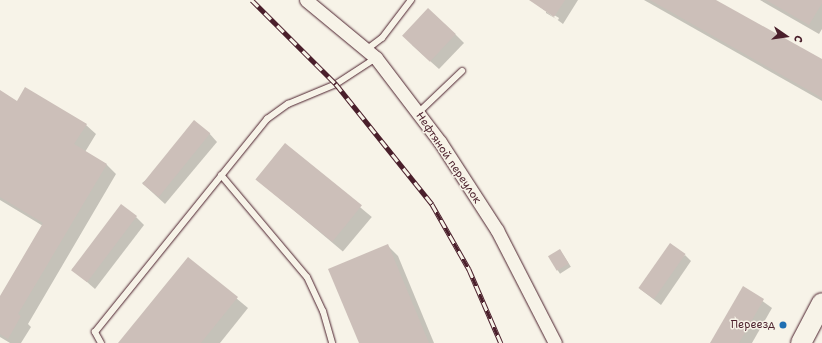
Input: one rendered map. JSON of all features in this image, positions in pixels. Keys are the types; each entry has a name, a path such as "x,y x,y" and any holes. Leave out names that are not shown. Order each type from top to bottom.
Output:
{"main road":[{"path":"801,343 822,303"}],"street":[{"name":"Нефтяной переулок","path":"306,0 371,54 440,142 497,230 555,343"}],"lane":[{"path":"102,343 95,332 266,119 288,104 336,84 371,54 411,0"},
{"path":"418,113 462,71"},
{"path":"222,175 307,277 323,311 332,343"}],"building":[{"path":"529,0 565,0 554,17"},
{"path":"650,0 716,0 822,59 822,98"},
{"path":"766,0 822,0 822,3 809,25"},
{"path":"428,8 456,34 430,62 402,36"},
{"path":"25,87 87,124 74,144 107,164 18,314 21,316 8,339 0,334 0,296 43,223 0,197 0,90 17,101"},
{"path":"194,120 210,133 159,197 142,184"},
{"path":"285,143 362,205 332,242 255,180"},
{"path":"121,204 137,216 87,282 71,270"},
{"path":"670,243 686,254 654,299 638,288"},
{"path":"388,244 429,343 359,343 328,269"},
{"path":"560,249 569,264 557,271 548,256"},
{"path":"188,257 238,297 201,343 118,343"},
{"path":"743,286 764,299 739,343 710,343"}],"railway":[{"path":"252,0 336,84 432,204 469,269 501,343"}],"place":[{"name":"Переезд","path":"783,325"}]}
